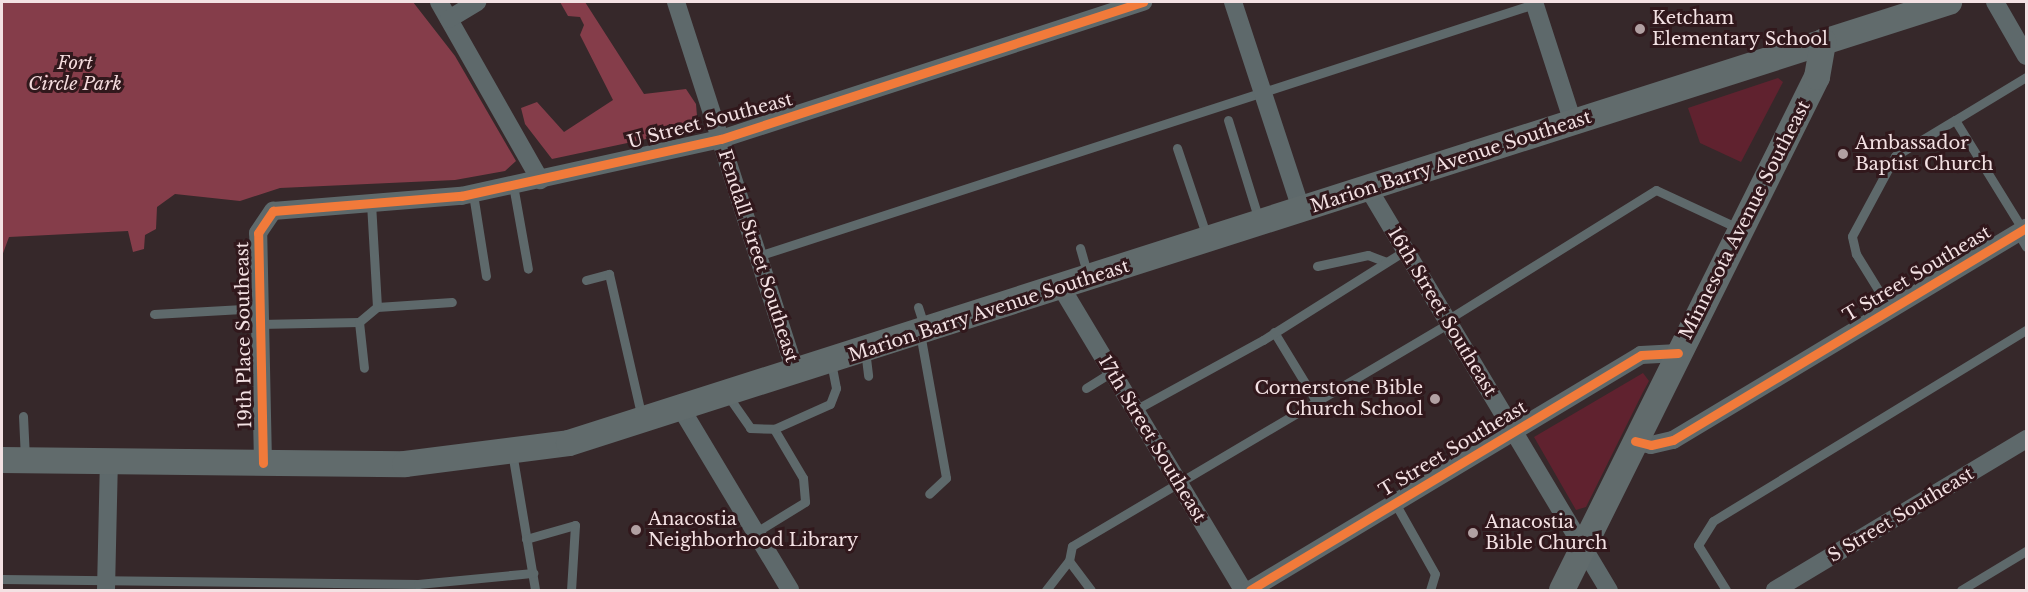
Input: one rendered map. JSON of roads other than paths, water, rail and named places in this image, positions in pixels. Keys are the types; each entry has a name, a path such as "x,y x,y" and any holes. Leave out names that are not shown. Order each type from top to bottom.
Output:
{"main road":[{"name":"Marion Barry Avenue Southeast","path":"13,460 405,464 512,452 642,422 865,350 921,323 1061,287 1946,2"},
{"name":"Minnesota Avenue Southeast","path":"1562,591 1820,70 1823,42"}],"street":[{"path":"439,2 540,180"},
{"path":"449,19 477,2"},
{"name":"Fendall Street Southeast","path":"676,2 796,373"},
{"name":"U Street Southeast","path":"273,211 473,194 721,139 1143,2"},
{"path":"1233,2 1301,209"},
{"path":"1995,2 2026,56"},
{"path":"1534,3 1573,123"},
{"name":"16th Street Southeast","path":"1368,188 1610,591"},
{"name":"19th Place Southeast","path":"263,463 258,233 273,211"},
{"name":"T Street Southeast","path":"1635,441 1652,445 1673,440 1890,309 2023,234"},
{"name":"17th Street Southeast","path":"1061,287 1243,591"},
{"name":"T Street Southeast","path":"1250,591 1641,355 1678,353"},
{"path":"682,410 790,591"},
{"name":"S Street Southeast","path":"1775,591 2026,439"},
{"path":"107,586 109,461"}],"lane":[{"path":"758,256 1534,3"},
{"path":"1890,309 1856,254 1852,236 1895,156 2026,77"},
{"path":"1228,120 1260,223"},
{"path":"1955,120 2023,234"},
{"path":"1177,148 1208,240"},
{"path":"513,186 528,269"},
{"path":"1046,591 1069,561 1072,546 1180,484 1448,321 1656,190 1740,229"},
{"path":"473,194 486,276"},
{"path":"371,202 377,307"},
{"path":"1080,248 1089,278"},
{"path":"1135,410 1274,333 1406,250"},
{"path":"1317,266 1368,255 1386,262"},
{"path":"586,280 609,274 642,422"},
{"path":"154,314 259,316 358,322 377,307 452,302"},
{"path":"358,322 364,368"},
{"path":"921,323 946,478 929,494"},
{"path":"1726,591 1698,544 1713,521 2026,330"},
{"path":"1274,333 1316,401"},
{"path":"865,350 868,376"},
{"path":"728,396 750,428 774,429 830,404 836,388 831,362"},
{"path":"1086,388 1112,372"},
{"path":"13,460 23,416"},
{"path":"756,532 805,502 803,478 774,429"},
{"path":"512,452 535,591"},
{"path":"1395,503 1436,574 1430,591"},
{"path":"526,539 575,525 571,591"},
{"path":"1961,591 2026,551"},
{"path":"1069,561 1091,591"},
{"path":"2,579 107,586 418,584 533,573"}],"place":[{"name":"Ketcham Elementary School","path":"1640,29"},
{"name":"Ambassador Baptist Church","path":"1843,154"},
{"name":"Cornerstone Bible Church School","path":"1435,399"},
{"name":"Anacostia Neighborhood Library","path":"636,530"},
{"name":"Anacostia Bible Church","path":"1473,533"}],"park label":[{"name":"Fort Circle Park","path":"75,74"}]}
